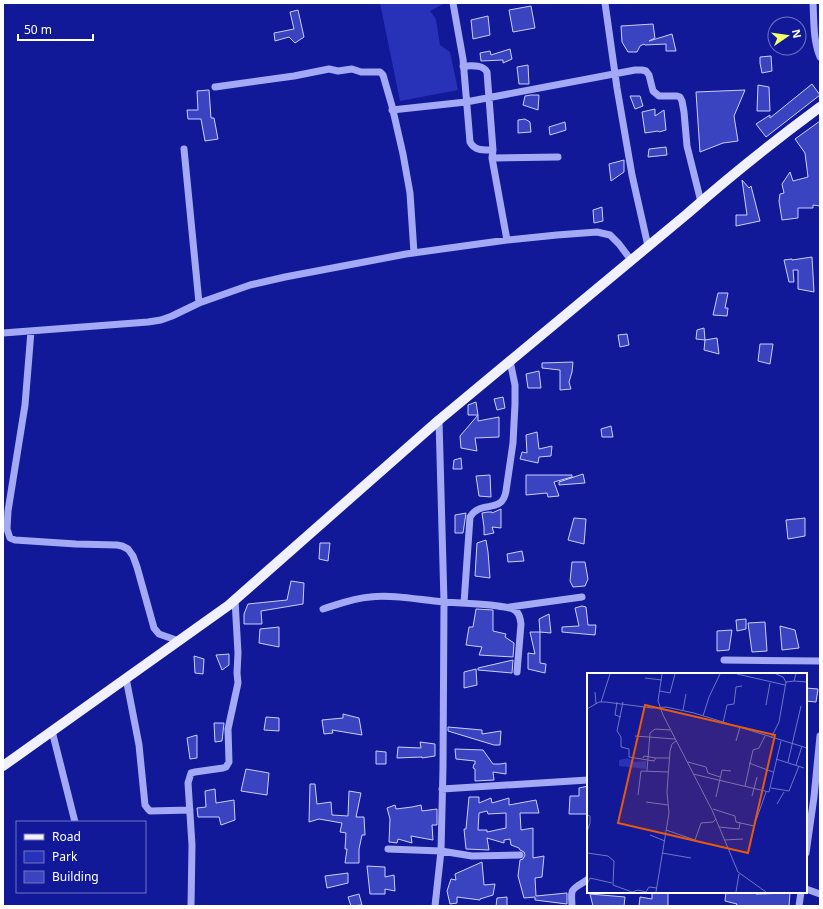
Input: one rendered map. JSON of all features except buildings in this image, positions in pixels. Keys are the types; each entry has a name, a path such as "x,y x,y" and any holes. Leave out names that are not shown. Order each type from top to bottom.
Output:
{"main road":[{"path":"3,766 229,605 439,420 785,132 820,107"}],"street":[{"path":"453,3 463,66 470,142 473,147 492,154 558,157"},
{"path":"605,3 632,176 648,246"},
{"path":"813,3 816,47 820,57"},
{"path":"463,66 479,66 486,69 492,154 507,240"},
{"path":"215,87 294,76 329,68 338,71 352,69 361,72 380,72 383,75 403,154 410,193 414,253"},
{"path":"392,110 466,102 616,74 642,70 646,71 649,75 653,91 656,94 659,96 677,96 680,97 682,101 687,146 701,202"},
{"path":"184,149 199,303"},
{"path":"3,333 161,320 199,303 250,285 414,253 507,240 597,232 610,236 619,244 631,260"},
{"path":"31,331 24,405 8,511 7,529 10,538 15,540 76,544 117,545 128,549 137,566 154,628 159,634 179,641"},
{"path":"464,603 470,517 476,510 499,504 505,498 513,443 515,404 515,385 510,361"},
{"path":"435,906 441,851 444,602 439,420"},
{"path":"323,609 355,598 372,596 510,607 582,597"},
{"path":"191,906 192,844 188,783 192,773 226,767 229,762 228,729 238,683 235,600"},
{"path":"510,607 518,612 521,624 517,672"},
{"path":"724,660 820,661"},
{"path":"126,678 139,745 145,804 150,811 190,810"},
{"path":"52,731 75,821"},
{"path":"807,838 814,797 820,736"},
{"path":"442,788 587,780"},
{"path":"388,849 441,851 472,856 520,854"},
{"path":"572,906 573,889 587,880"},
{"path":"807,889 820,894"},
{"path":"799,906 801,893"}],"green space":[{"path":"380,3 445,3 430,11 436,19 440,45 450,52 458,90 400,101"}]}
